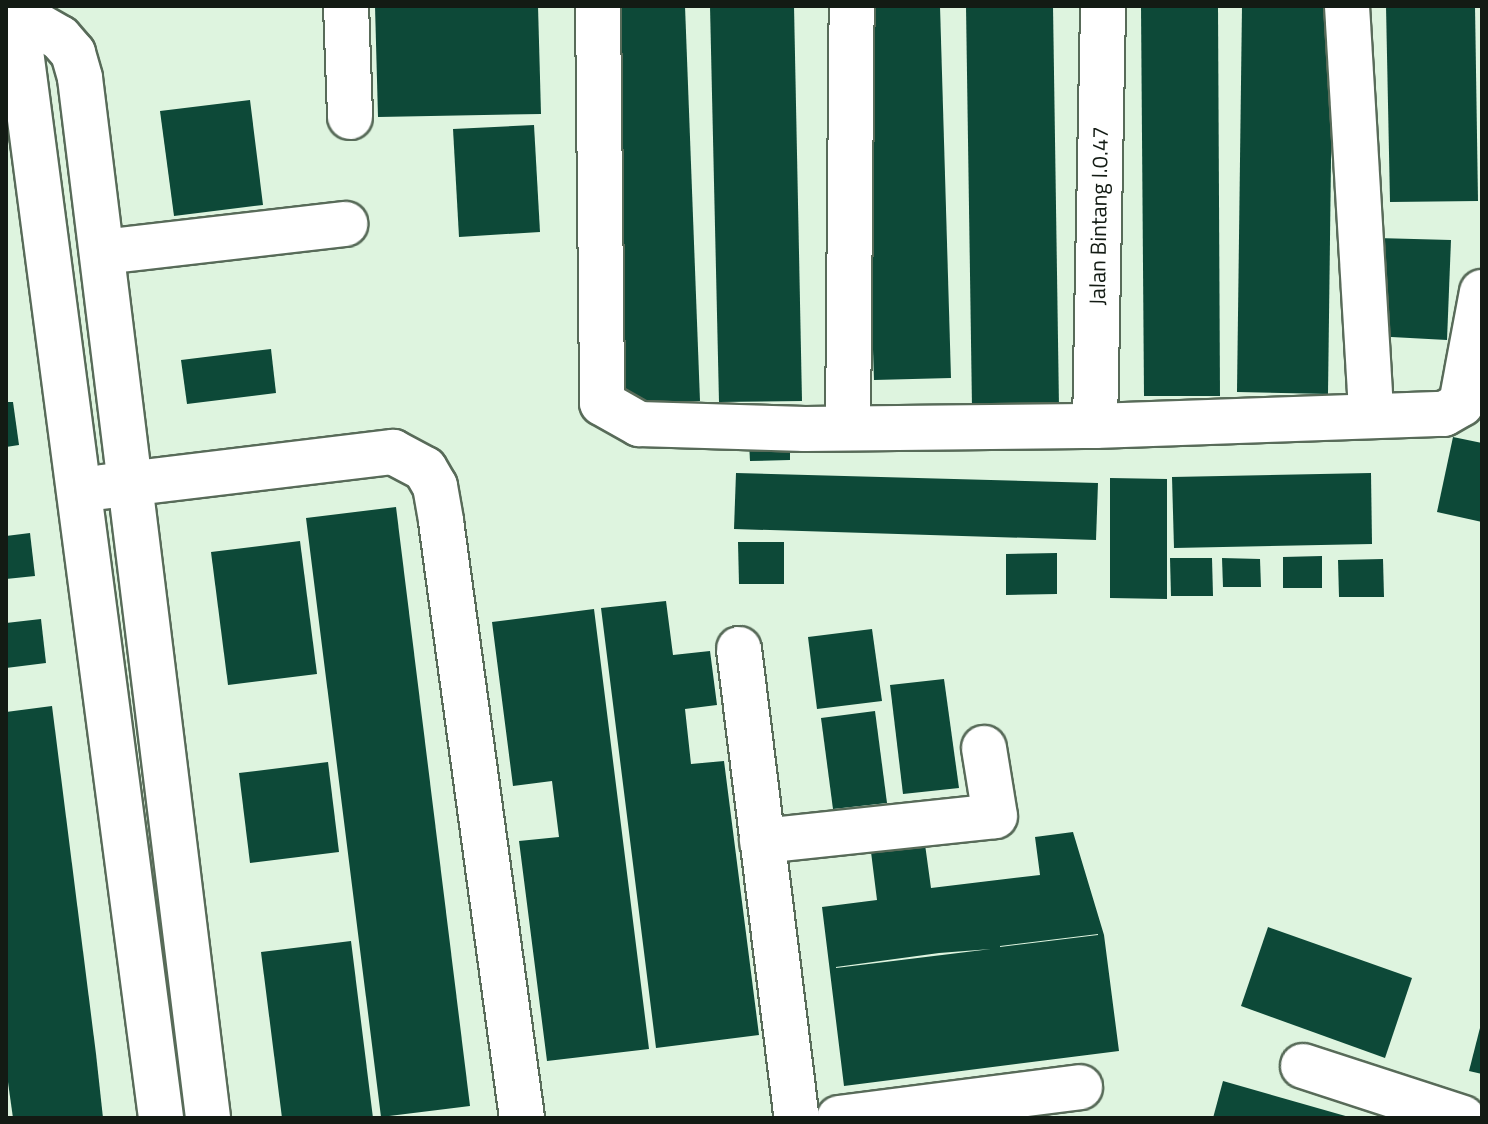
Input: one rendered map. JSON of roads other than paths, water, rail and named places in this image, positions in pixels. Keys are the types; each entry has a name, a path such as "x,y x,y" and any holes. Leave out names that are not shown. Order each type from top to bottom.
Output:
{"street":[{"path":"346,6 350,117"},
{"path":"598,6 602,403 639,424 848,428 1095,426 1371,414 1444,414 1461,404 1482,292"},
{"path":"848,428 852,6"},
{"name":"Jalan Bintang I.0.47","path":"1095,426 1103,6"},
{"path":"1347,6 1371,414"},
{"path":"11,10 60,38 73,53 102,252 208,1118"},
{"path":"11,10 79,490 161,1118"},
{"path":"102,252 345,224"},
{"path":"79,490 393,452 425,469 435,486 441,521 522,1118"},
{"path":"739,649 797,1118"},
{"path":"762,841 995,816 984,748"},
{"path":"1303,1066 1463,1118"},
{"path":"839,1118 1080,1087"}]}
